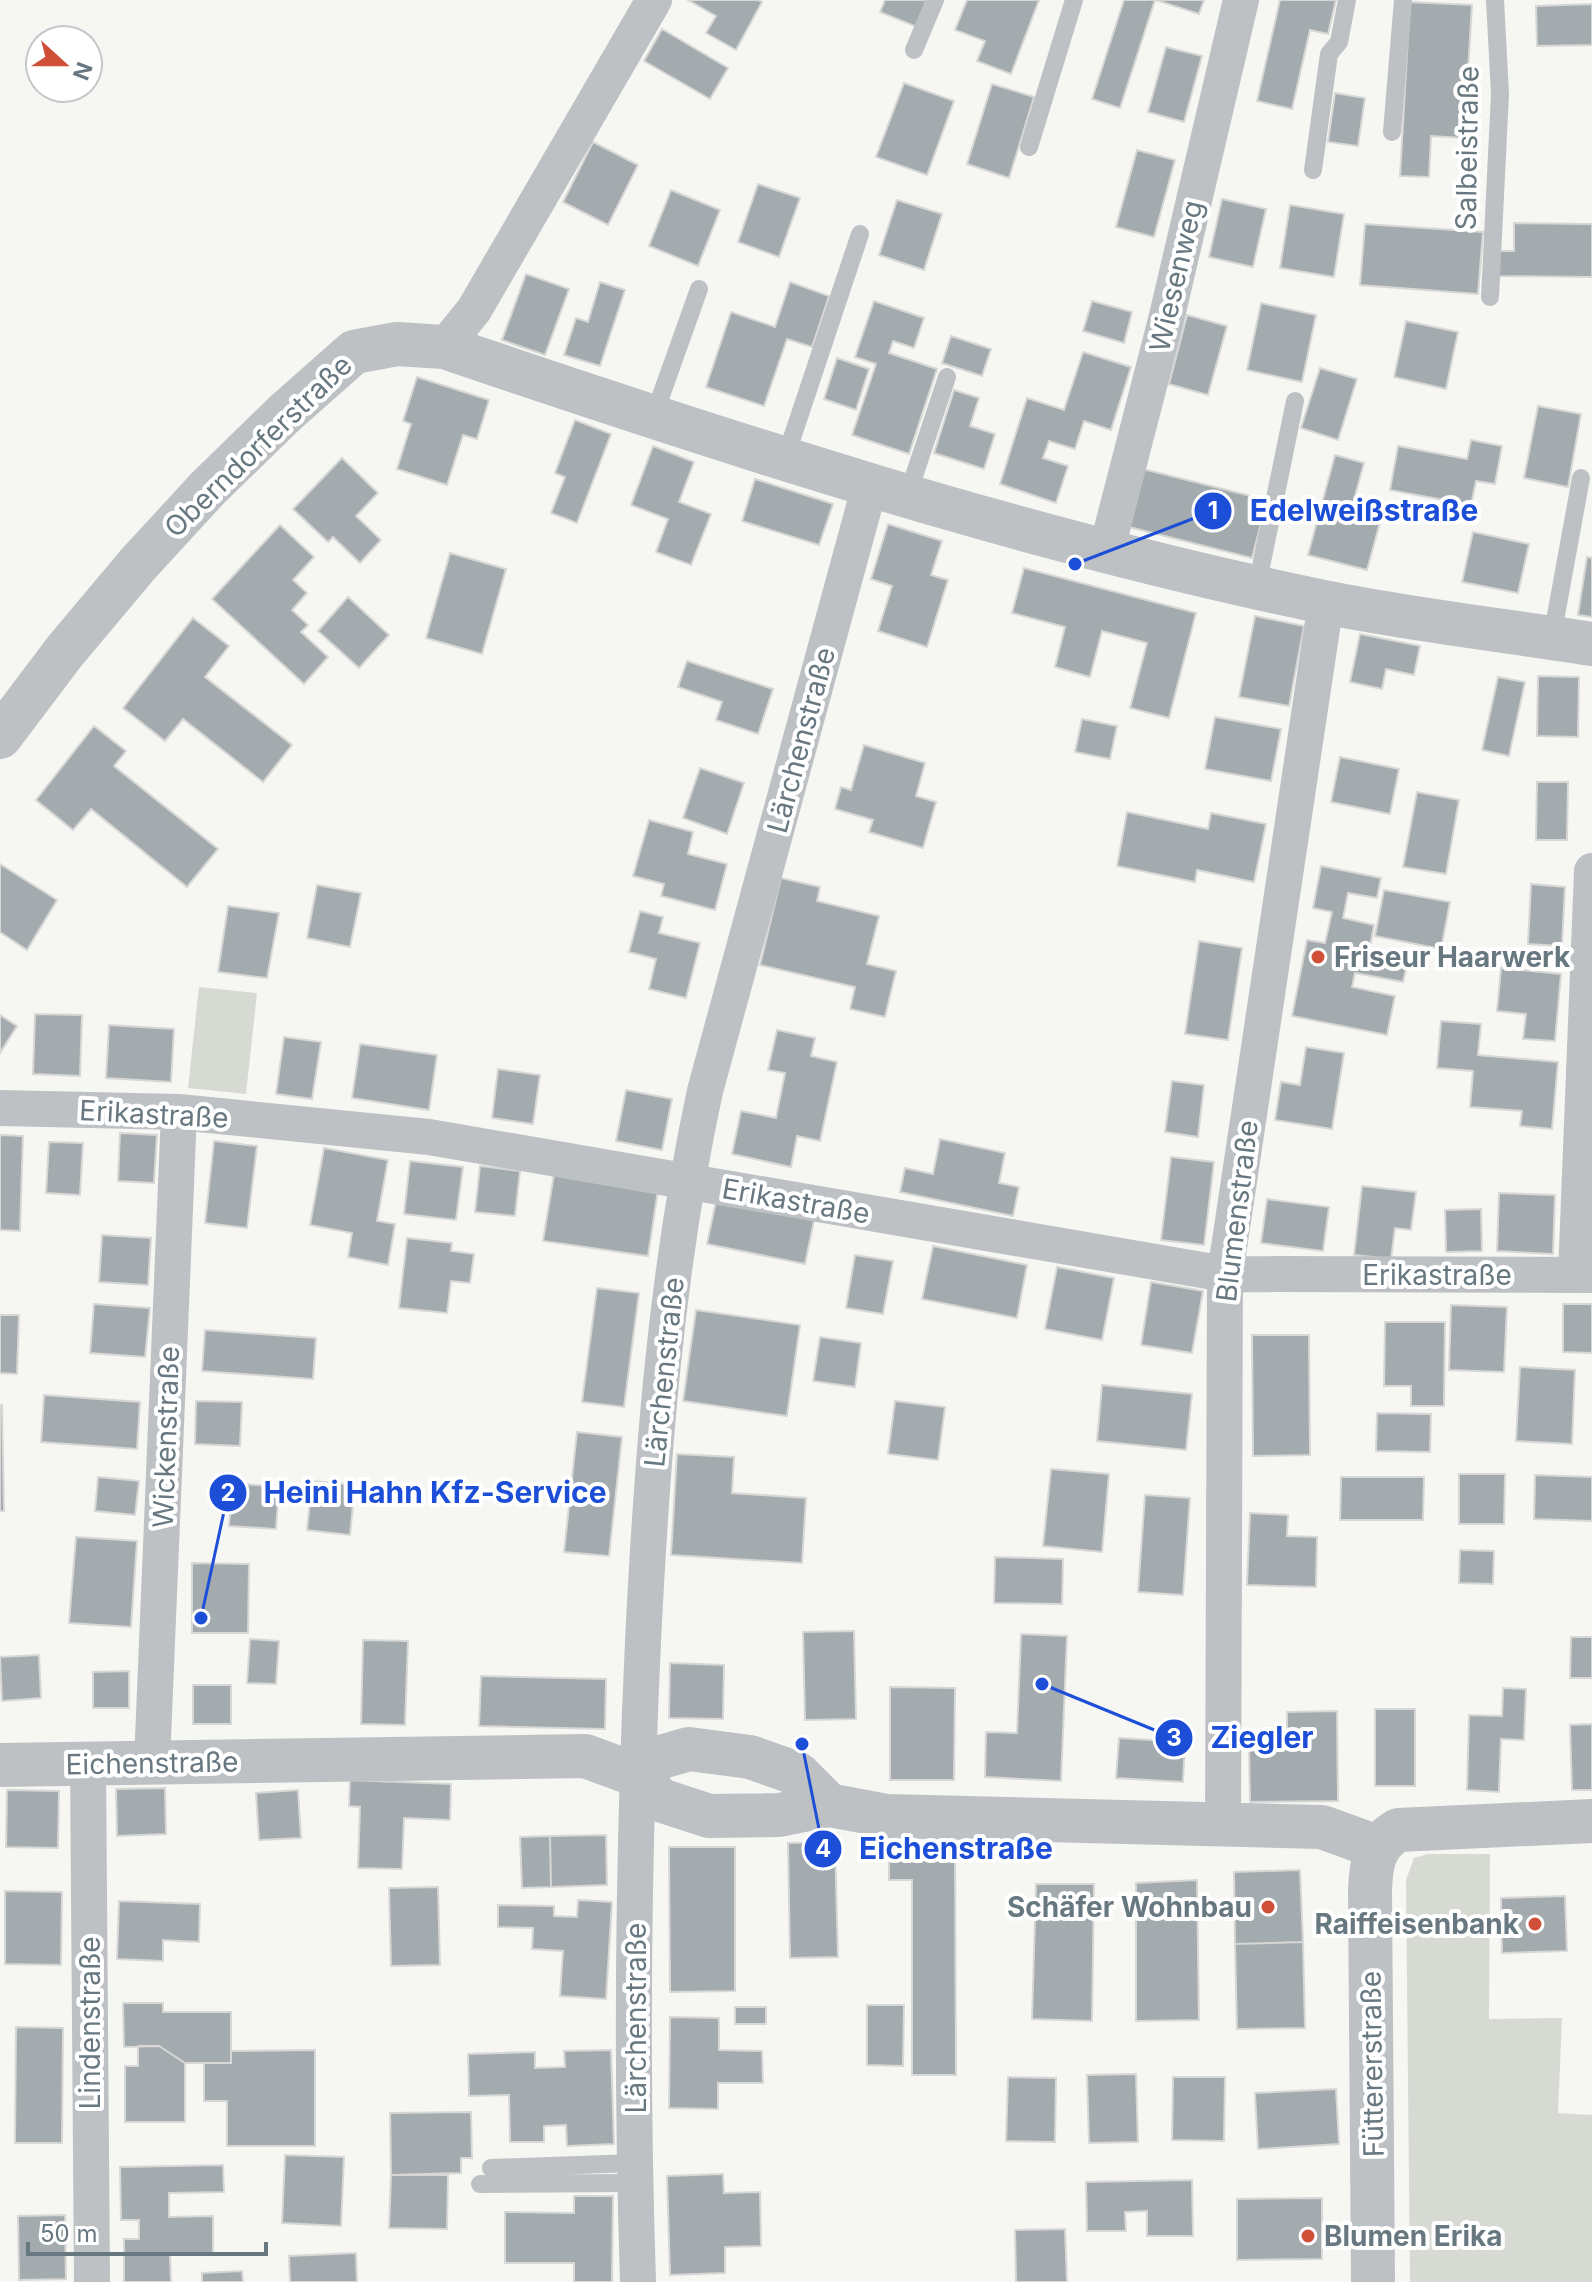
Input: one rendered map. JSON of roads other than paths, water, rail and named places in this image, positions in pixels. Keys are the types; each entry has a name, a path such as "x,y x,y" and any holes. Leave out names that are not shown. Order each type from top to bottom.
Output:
{"street":[{"path":"444,347 474,310 654,0"},
{"name":"Wiesenweg","path":"1106,552 1166,320 1241,0"},
{"name":"Oberndorferstraße","path":"0,737 65,651 138,564 208,488 354,352 397,344 444,347 785,460 1106,552 1326,602 1572,640"},
{"name":"Lärchenstraße","path":"638,2282 635,2173 637,1775 650,1494 685,1182 705,1091 889,491"},
{"name":"Blumenstraße","path":"1223,1826 1225,1274 1326,602"},
{"path":"1584,1275 1592,871"},
{"name":"Erikastraße","path":"0,1108 179,1112 429,1137 1225,1274 1584,1275"},
{"name":"Wickenstraße","path":"152,1763 179,1112"},
{"path":"637,1775 661,1757 689,1749 750,1757 798,1774 829,1805"},
{"name":"Eichenstraße","path":"0,1765 585,1756 637,1775 660,1800 709,1816 779,1815 829,1805 887,1816 1322,1827 1377,1847"},
{"name":"Lindenstraße","path":"88,1764 92,2282"},
{"path":"1377,1847 1398,1830 1592,1821"},
{"name":"Füttererstraße","path":"1373,2282 1370,1891 1371,1865 1377,1847"}],"lane":[{"path":"914,50 935,0"},
{"path":"1029,147 1074,0"},
{"path":"1313,170 1329,54 1339,42 1347,0"},
{"path":"1392,132 1403,0"},
{"name":"Salbeistraße","path":"1490,297 1500,94 1495,0"},
{"path":"785,460 860,234"},
{"path":"653,418 699,289"},
{"path":"889,491 947,377"},
{"path":"1257,586 1295,401"},
{"path":"1572,640 1581,478"},
{"path":"491,2168 635,2173"},
{"path":"480,2184 635,2173"}],"place":[{"name":"Edelweißstraße","path":"1075,564"},
{"name":"Friseur Haarwerk","path":"1318,957"},
{"name":"Heini Hahn Kfz-Service","path":"201,1618"},
{"name":"Ziegler","path":"1042,1684"},
{"name":"Eichenstraße","path":"802,1744"},
{"name":"Schäfer Wohnbau","path":"1268,1907"},
{"name":"Raiffeisenbank","path":"1535,1924"},
{"name":"Blumen Erika","path":"1308,2236"}]}
